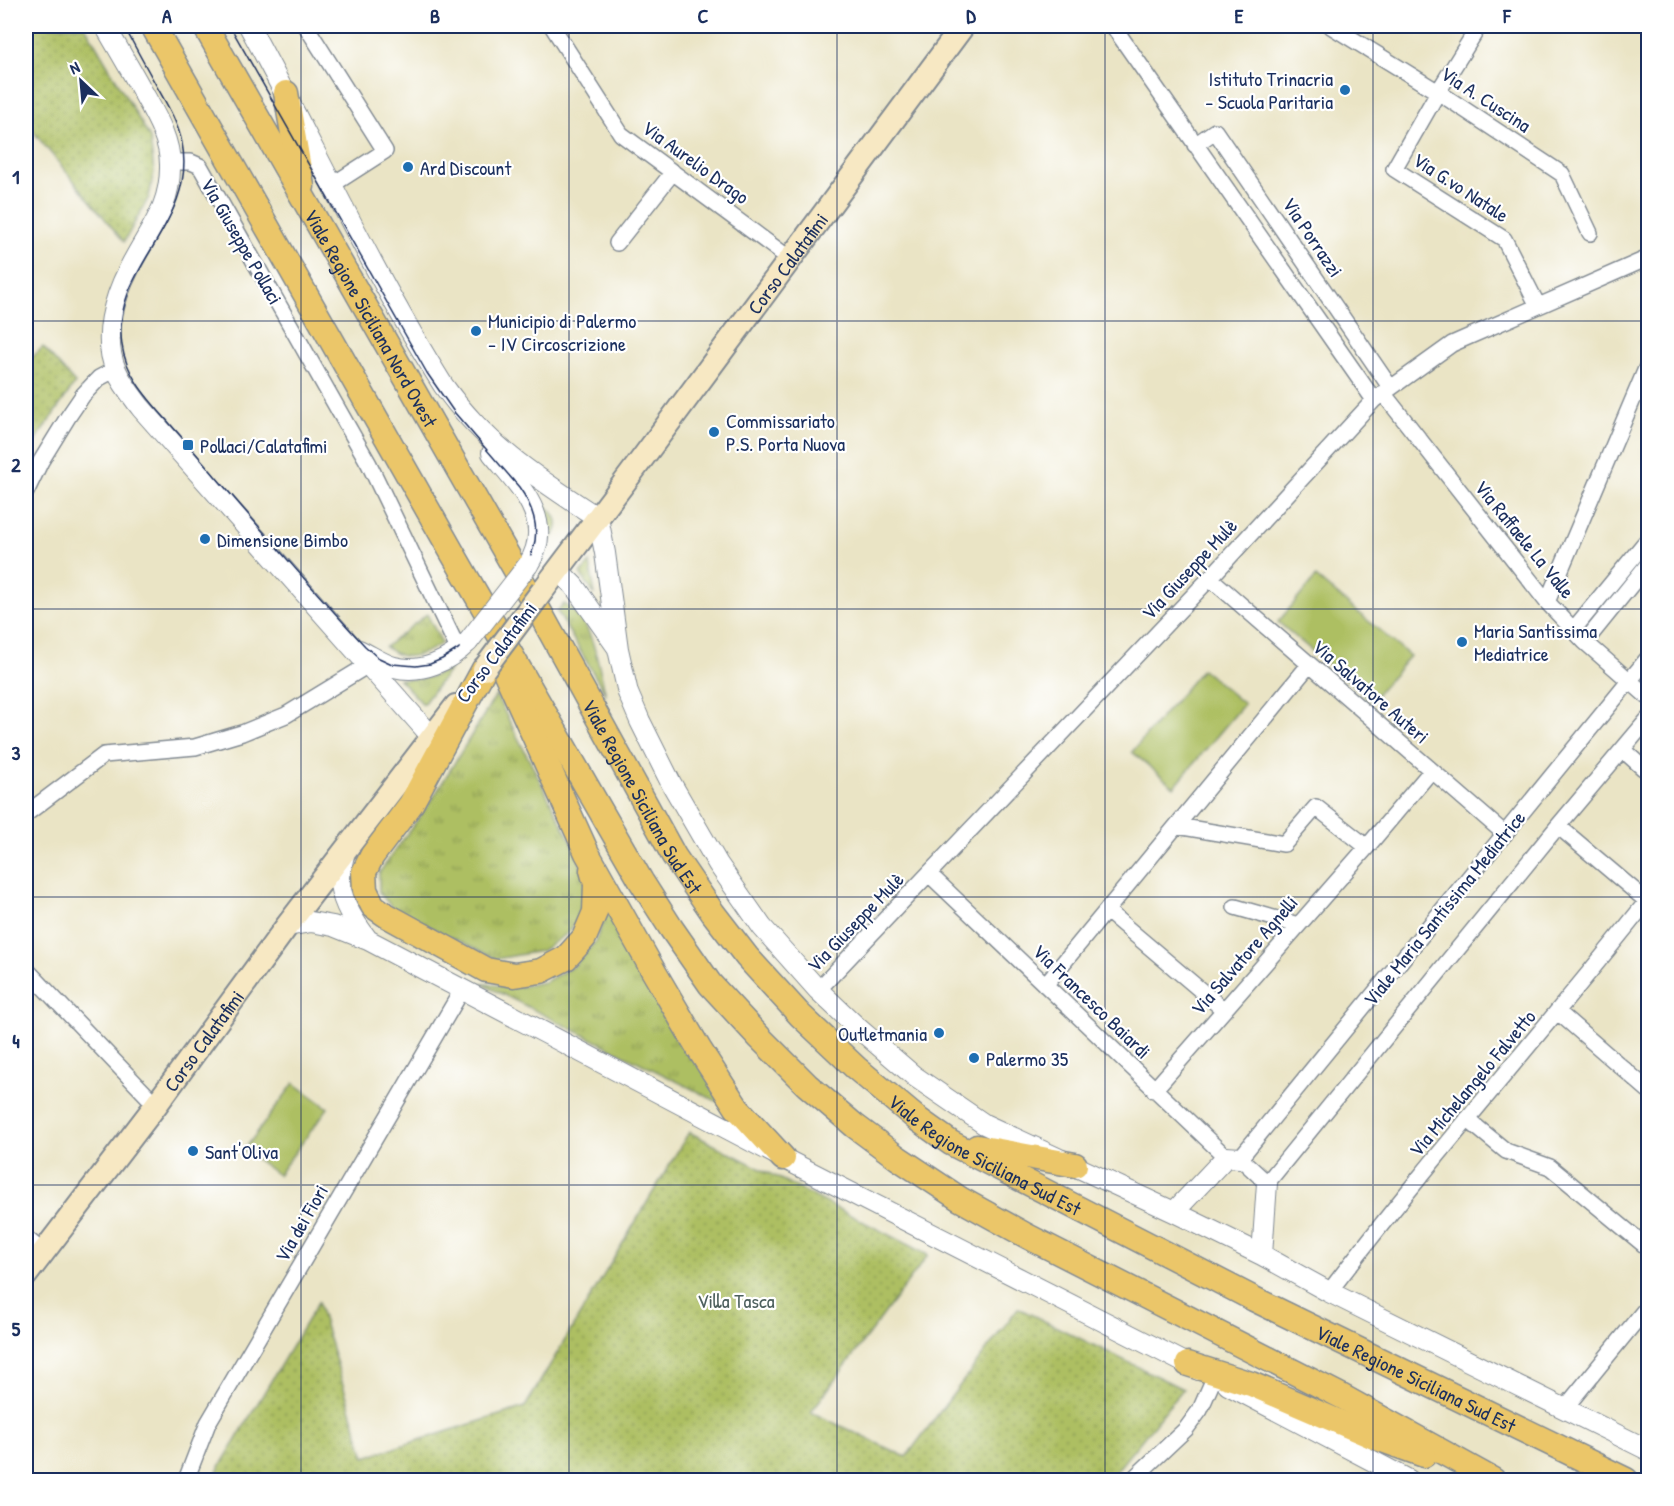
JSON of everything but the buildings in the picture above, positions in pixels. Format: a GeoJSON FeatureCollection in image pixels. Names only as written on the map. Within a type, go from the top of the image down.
{"type":"FeatureCollection","features":[{"type":"Feature","properties":{"kind":"main road"},"geometry":{"type":"LineString","coordinates":[[153,26],[641,880],[670,928],[710,984],[759,1038],[807,1085],[855,1126],[889,1152],[960,1199],[1027,1236],[1341,1396],[1490,1479]]}},
{"type":"Feature","properties":{"kind":"main road","name":"Viale Regione Siciliana Nord Ovest"},"geometry":{"type":"LineString","coordinates":[[205,26],[305,204],[540,600]]}},
{"type":"Feature","properties":{"kind":"main road","name":"Corso Calatafimi"},"geometry":{"type":"LineString","coordinates":[[26,1275],[34,1245],[156,1105],[287,926],[484,669],[540,600],[558,570],[963,26]]}},
{"type":"Feature","properties":{"kind":"main road"},"geometry":{"type":"LineString","coordinates":[[286,93],[305,204]]}},
{"type":"Feature","properties":{"kind":"main road"},"geometry":{"type":"LineString","coordinates":[[453,554],[587,853],[699,1049],[737,1107],[783,1158]]}},
{"type":"Feature","properties":{"kind":"main road","name":"Viale Regione Siciliana Sud Est"},"geometry":{"type":"LineString","coordinates":[[540,600],[674,856],[713,913],[740,948],[800,1015],[856,1068],[916,1118],[951,1143],[1254,1299],[1626,1480]]}},
{"type":"Feature","properties":{"kind":"main road"},"geometry":{"type":"LineString","coordinates":[[484,669],[411,804],[372,856],[364,872],[365,890],[373,906],[486,970],[514,975],[541,971],[566,958],[584,938],[595,912],[596,884],[587,853]]}},
{"type":"Feature","properties":{"kind":"main road"},"geometry":{"type":"LineString","coordinates":[[951,1143],[1075,1166]]}},
{"type":"Feature","properties":{"kind":"main road"},"geometry":{"type":"LineString","coordinates":[[1188,1364],[1251,1384],[1374,1437],[1490,1479]]}},
{"type":"Feature","properties":{"kind":"street"},"geometry":{"type":"LineString","coordinates":[[105,26],[164,133],[170,162]]}},
{"type":"Feature","properties":{"kind":"street","name":"Viale Regione Siciliana Nord Ovest"},"geometry":{"type":"LineString","coordinates":[[249,26],[286,93],[350,221],[432,368],[458,406],[515,462],[598,518]]}},
{"type":"Feature","properties":{"kind":"street"},"geometry":{"type":"LineString","coordinates":[[306,26],[385,151],[332,185]]}},
{"type":"Feature","properties":{"kind":"street","name":"Via Aurelio Drago"},"geometry":{"type":"LineString","coordinates":[[552,26],[621,134],[790,259]]}},
{"type":"Feature","properties":{"kind":"street"},"geometry":{"type":"LineString","coordinates":[[1113,26],[1195,145],[1382,393]]}},
{"type":"Feature","properties":{"kind":"street","name":"Via A. Cuscina"},"geometry":{"type":"LineString","coordinates":[[1331,26],[1438,92],[1562,174],[1590,233]]}},
{"type":"Feature","properties":{"kind":"street"},"geometry":{"type":"LineString","coordinates":[[1438,92],[1479,26]]}},
{"type":"Feature","properties":{"kind":"street","name":"Via G.vo Natale"},"geometry":{"type":"LineString","coordinates":[[1438,92],[1394,168],[1504,239],[1538,306]]}},
{"type":"Feature","properties":{"kind":"street","name":"Via Porrazzi"},"geometry":{"type":"LineString","coordinates":[[1195,145],[1215,131],[1382,393]]}},
{"type":"Feature","properties":{"kind":"street","name":"Via Giuseppe Pollaci"},"geometry":{"type":"LineString","coordinates":[[432,737],[141,408],[125,387],[116,369],[111,355],[112,317],[128,270],[153,230],[164,205],[170,181],[170,162],[191,162],[200,166],[369,464],[463,646]]}},
{"type":"Feature","properties":{"kind":"street"},"geometry":{"type":"LineString","coordinates":[[617,243],[673,172]]}},
{"type":"Feature","properties":{"kind":"street","name":"Via Giuseppe Mulè"},"geometry":{"type":"LineString","coordinates":[[818,990],[1210,578],[1382,393],[1452,344],[1648,258]]}},
{"type":"Feature","properties":{"kind":"street"},"geometry":{"type":"LineString","coordinates":[[1547,602],[1648,364]]}},
{"type":"Feature","properties":{"kind":"street"},"geometry":{"type":"LineString","coordinates":[[26,492],[41,461],[68,417],[99,378],[116,369]]}},
{"type":"Feature","properties":{"kind":"street","name":"Via Raffaele La Valle"},"geometry":{"type":"LineString","coordinates":[[1382,393],[1547,602],[1585,642],[1648,697]]}},
{"type":"Feature","properties":{"kind":"street"},"geometry":{"type":"LineString","coordinates":[[351,646],[392,666],[403,668],[429,666],[443,661],[463,646],[528,565],[535,551],[538,521],[525,493],[488,448],[458,406]]}},
{"type":"Feature","properties":{"kind":"street","name":"Viale Regione Siciliana Sud Est"},"geometry":{"type":"LineString","coordinates":[[598,518],[618,649],[628,693],[671,783],[718,864],[762,927],[818,990],[856,1027],[914,1076],[984,1124],[1262,1255],[1329,1292],[1648,1450]]}},
{"type":"Feature","properties":{"kind":"street"},"geometry":{"type":"LineString","coordinates":[[1573,630],[1648,539]]}},
{"type":"Feature","properties":{"kind":"street"},"geometry":{"type":"LineString","coordinates":[[1585,642],[1648,564]]}},
{"type":"Feature","properties":{"kind":"street","name":"Viale Regione Siciliana Sud Est"},"geometry":{"type":"LineString","coordinates":[[558,570],[574,586],[618,649]]}},
{"type":"Feature","properties":{"kind":"street","name":"Via Salvatore Auteri"},"geometry":{"type":"LineString","coordinates":[[1210,578],[1505,834]]}},
{"type":"Feature","properties":{"kind":"street","name":"Viale Maria Santissima Mediatrice"},"geometry":{"type":"LineString","coordinates":[[1174,1212],[1233,1158],[1505,834],[1648,658]]}},
{"type":"Feature","properties":{"kind":"street"},"geometry":{"type":"LineString","coordinates":[[26,814],[104,755],[195,747],[242,733],[286,716],[368,665]]}},
{"type":"Feature","properties":{"kind":"street"},"geometry":{"type":"LineString","coordinates":[[1046,985],[1309,665]]}},
{"type":"Feature","properties":{"kind":"street","name":"Viale Maria Santissima Mediatrice"},"geometry":{"type":"LineString","coordinates":[[1267,1183],[1648,719]]}},
{"type":"Feature","properties":{"kind":"street"},"geometry":{"type":"LineString","coordinates":[[1623,750],[1643,768]]}},
{"type":"Feature","properties":{"kind":"street","name":"Via Salvatore Agnelli"},"geometry":{"type":"LineString","coordinates":[[1154,1090],[1431,771]]}},
{"type":"Feature","properties":{"kind":"street"},"geometry":{"type":"LineString","coordinates":[[1177,825],[1284,844],[1316,807],[1367,847]]}},
{"type":"Feature","properties":{"kind":"street"},"geometry":{"type":"LineString","coordinates":[[1558,826],[1648,902]]}},
{"type":"Feature","properties":{"kind":"street"},"geometry":{"type":"LineString","coordinates":[[345,850],[340,882],[342,892],[356,924],[368,940]]}},
{"type":"Feature","properties":{"kind":"street","name":"Via Francesco Baiardi"},"geometry":{"type":"LineString","coordinates":[[929,874],[1154,1090],[1233,1158]]}},
{"type":"Feature","properties":{"kind":"street","name":"Via Michelangelo Falvetto"},"geometry":{"type":"LineString","coordinates":[[1329,1292],[1467,1119],[1648,902]]}},
{"type":"Feature","properties":{"kind":"street"},"geometry":{"type":"LineString","coordinates":[[1235,907],[1298,925]]}},
{"type":"Feature","properties":{"kind":"street"},"geometry":{"type":"LineString","coordinates":[[1107,911],[1224,1011]]}},
{"type":"Feature","properties":{"kind":"street"},"geometry":{"type":"LineString","coordinates":[[287,926],[312,922],[333,926],[368,940],[783,1158],[1188,1364],[1409,1480]]}},
{"type":"Feature","properties":{"kind":"street"},"geometry":{"type":"LineString","coordinates":[[26,969],[156,1105]]}},
{"type":"Feature","properties":{"kind":"street","name":"Via dei Fiori"},"geometry":{"type":"LineString","coordinates":[[186,1480],[208,1423],[462,990]]}},
{"type":"Feature","properties":{"kind":"street"},"geometry":{"type":"LineString","coordinates":[[1558,1012],[1648,1090]]}},
{"type":"Feature","properties":{"kind":"street"},"geometry":{"type":"LineString","coordinates":[[1467,1119],[1506,1151],[1550,1167],[1648,1248]]}},
{"type":"Feature","properties":{"kind":"street"},"geometry":{"type":"LineString","coordinates":[[1233,1158],[1267,1183],[1262,1255]]}},
{"type":"Feature","properties":{"kind":"street"},"geometry":{"type":"LineString","coordinates":[[1565,1408],[1648,1306]]}},
{"type":"Feature","properties":{"kind":"street"},"geometry":{"type":"LineString","coordinates":[[1132,1480],[1186,1429],[1200,1410],[1214,1378]]}},
{"type":"Feature","properties":{"kind":"green space"},"geometry":{"type":"Polygon","coordinates":[[[26,26],[85,26],[150,138],[154,172],[149,197],[124,242],[26,123],[26,26]]]}},
{"type":"Feature","properties":{"kind":"green space"},"geometry":{"type":"Polygon","coordinates":[[[43,347],[75,383],[26,458],[26,363],[43,347]]]}},
{"type":"Feature","properties":{"kind":"green space"},"geometry":{"type":"Polygon","coordinates":[[[535,496],[551,511],[557,522],[554,535],[542,553],[535,496]]]}},
{"type":"Feature","properties":{"kind":"green space"},"geometry":{"type":"Polygon","coordinates":[[[590,563],[595,595],[580,574],[590,563]]]}},
{"type":"Feature","properties":{"kind":"green space"},"geometry":{"type":"Polygon","coordinates":[[[1316,577],[1410,656],[1371,701],[1278,622],[1316,577]]]}},
{"type":"Feature","properties":{"kind":"green space"},"geometry":{"type":"Polygon","coordinates":[[[564,604],[582,620],[588,632],[606,695],[557,611],[564,604]]]}},
{"type":"Feature","properties":{"kind":"green space"},"geometry":{"type":"Polygon","coordinates":[[[427,614],[442,643],[416,656],[399,655],[385,647],[427,614]]]}},
{"type":"Feature","properties":{"kind":"green space"},"geometry":{"type":"Polygon","coordinates":[[[451,668],[423,704],[399,679],[426,678],[451,668]]]}},
{"type":"Feature","properties":{"kind":"green space"},"geometry":{"type":"Polygon","coordinates":[[[1202,669],[1244,704],[1174,787],[1132,752],[1202,669]]]}},
{"type":"Feature","properties":{"kind":"green space"},"geometry":{"type":"Polygon","coordinates":[[[496,695],[574,847],[588,884],[583,912],[568,933],[541,951],[496,959],[394,910],[379,892],[379,873],[433,798],[496,695]]]}},
{"type":"Feature","properties":{"kind":"green space"},"geometry":{"type":"Polygon","coordinates":[[[608,911],[726,1106],[480,983],[513,988],[545,982],[574,966],[595,942],[608,911]]]}},
{"type":"Feature","properties":{"kind":"green space"},"geometry":{"type":"Polygon","coordinates":[[[294,1083],[328,1108],[278,1175],[244,1150],[294,1083]]]}},
{"type":"Feature","properties":{"kind":"green space","name":"Villa Tasca"},"geometry":{"type":"Polygon","coordinates":[[[689,1132],[928,1255],[811,1412],[906,1457],[1018,1308],[1183,1389],[1109,1480],[212,1480],[318,1302],[365,1457],[525,1407],[689,1132]]]}},
{"type":"Feature","properties":{"kind":"tram line"},"geometry":{"type":"LineString","coordinates":[[124,26],[175,120],[182,143],[184,172],[178,198],[129,292],[122,318],[122,345],[129,368],[140,388],[155,407],[365,646],[377,657],[392,664],[416,666],[430,664],[442,659],[467,641],[526,564],[536,534],[530,505],[519,487],[454,412],[427,373],[230,26]]}},
{"type":"Feature","properties":{"kind":"place","name":"Istituto Trinacria - Scuola Paritaria"},"geometry":{"type":"Point","coordinates":[1345,90]}},
{"type":"Feature","properties":{"kind":"place","name":"Ard Discount"},"geometry":{"type":"Point","coordinates":[408,167]}},
{"type":"Feature","properties":{"kind":"place","name":"Municipio di Palermo - IV Circoscrizione"},"geometry":{"type":"Point","coordinates":[476,331]}},
{"type":"Feature","properties":{"kind":"place","name":"Commissariato P.S. Porta Nuova"},"geometry":{"type":"Point","coordinates":[714,432]}},
{"type":"Feature","properties":{"kind":"place","name":"Pollaci/Calatafimi"},"geometry":{"type":"Point","coordinates":[188,445]}},
{"type":"Feature","properties":{"kind":"place","name":"Dimensione Bimbo"},"geometry":{"type":"Point","coordinates":[205,539]}},
{"type":"Feature","properties":{"kind":"place","name":"Maria Santissima Mediatrice"},"geometry":{"type":"Point","coordinates":[1462,642]}},
{"type":"Feature","properties":{"kind":"place","name":"Outletmania"},"geometry":{"type":"Point","coordinates":[939,1033]}},
{"type":"Feature","properties":{"kind":"place","name":"Palermo 35"},"geometry":{"type":"Point","coordinates":[974,1058]}},
{"type":"Feature","properties":{"kind":"place","name":"Sant'Oliva"},"geometry":{"type":"Point","coordinates":[193,1151]}}]}
